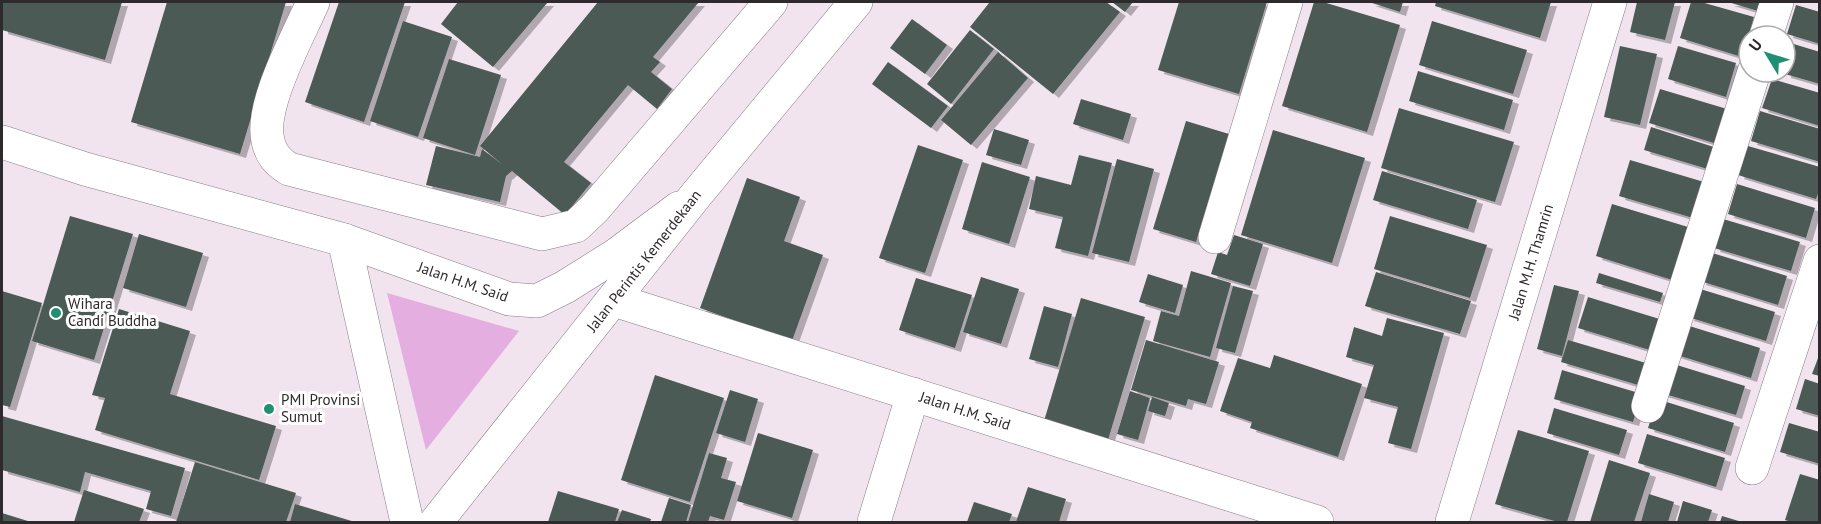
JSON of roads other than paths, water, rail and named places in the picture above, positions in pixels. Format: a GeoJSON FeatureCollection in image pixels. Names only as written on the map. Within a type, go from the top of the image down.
{"type":"FeatureCollection","features":[{"type":"Feature","properties":{"kind":"street"},"geometry":{"type":"LineString","coordinates":[[313,2],[273,95],[268,116],[267,140],[277,161],[289,170],[542,234],[576,226],[594,209],[771,2]]}},
{"type":"Feature","properties":{"kind":"street","name":"Jalan Perintis Kemerdekaan"},"geometry":{"type":"LineString","coordinates":[[436,522],[696,195],[856,2]]}},
{"type":"Feature","properties":{"kind":"street"},"geometry":{"type":"LineString","coordinates":[[1215,237],[1286,2]]}},
{"type":"Feature","properties":{"kind":"street","name":"Jalan M.H. Thamrin"},"geometry":{"type":"LineString","coordinates":[[1452,522],[1610,2]]}},
{"type":"Feature","properties":{"kind":"street"},"geometry":{"type":"LineString","coordinates":[[1770,24],[1776,2]]}},
{"type":"Feature","properties":{"kind":"street"},"geometry":{"type":"LineString","coordinates":[[1648,406],[1750,84]]}},
{"type":"Feature","properties":{"kind":"street","name":"Jalan H.M. Said"},"geometry":{"type":"LineString","coordinates":[[2,142],[85,169],[345,240],[510,299],[537,302],[616,255],[696,195]]}},
{"type":"Feature","properties":{"kind":"street"},"geometry":{"type":"LineString","coordinates":[[345,240],[407,522]]}},
{"type":"Feature","properties":{"kind":"street"},"geometry":{"type":"LineString","coordinates":[[1752,468],[1820,261]]}},
{"type":"Feature","properties":{"kind":"street","name":"Jalan H.M. Said"},"geometry":{"type":"LineString","coordinates":[[614,300],[1317,522]]}},
{"type":"Feature","properties":{"kind":"street"},"geometry":{"type":"LineString","coordinates":[[874,522],[913,394]]}},
{"type":"Feature","properties":{"kind":"place","name":"Wihara Candi Buddha"},"geometry":{"type":"Point","coordinates":[56,313]}},
{"type":"Feature","properties":{"kind":"place","name":"PMI Provinsi Sumut"},"geometry":{"type":"Point","coordinates":[269,409]}}]}
